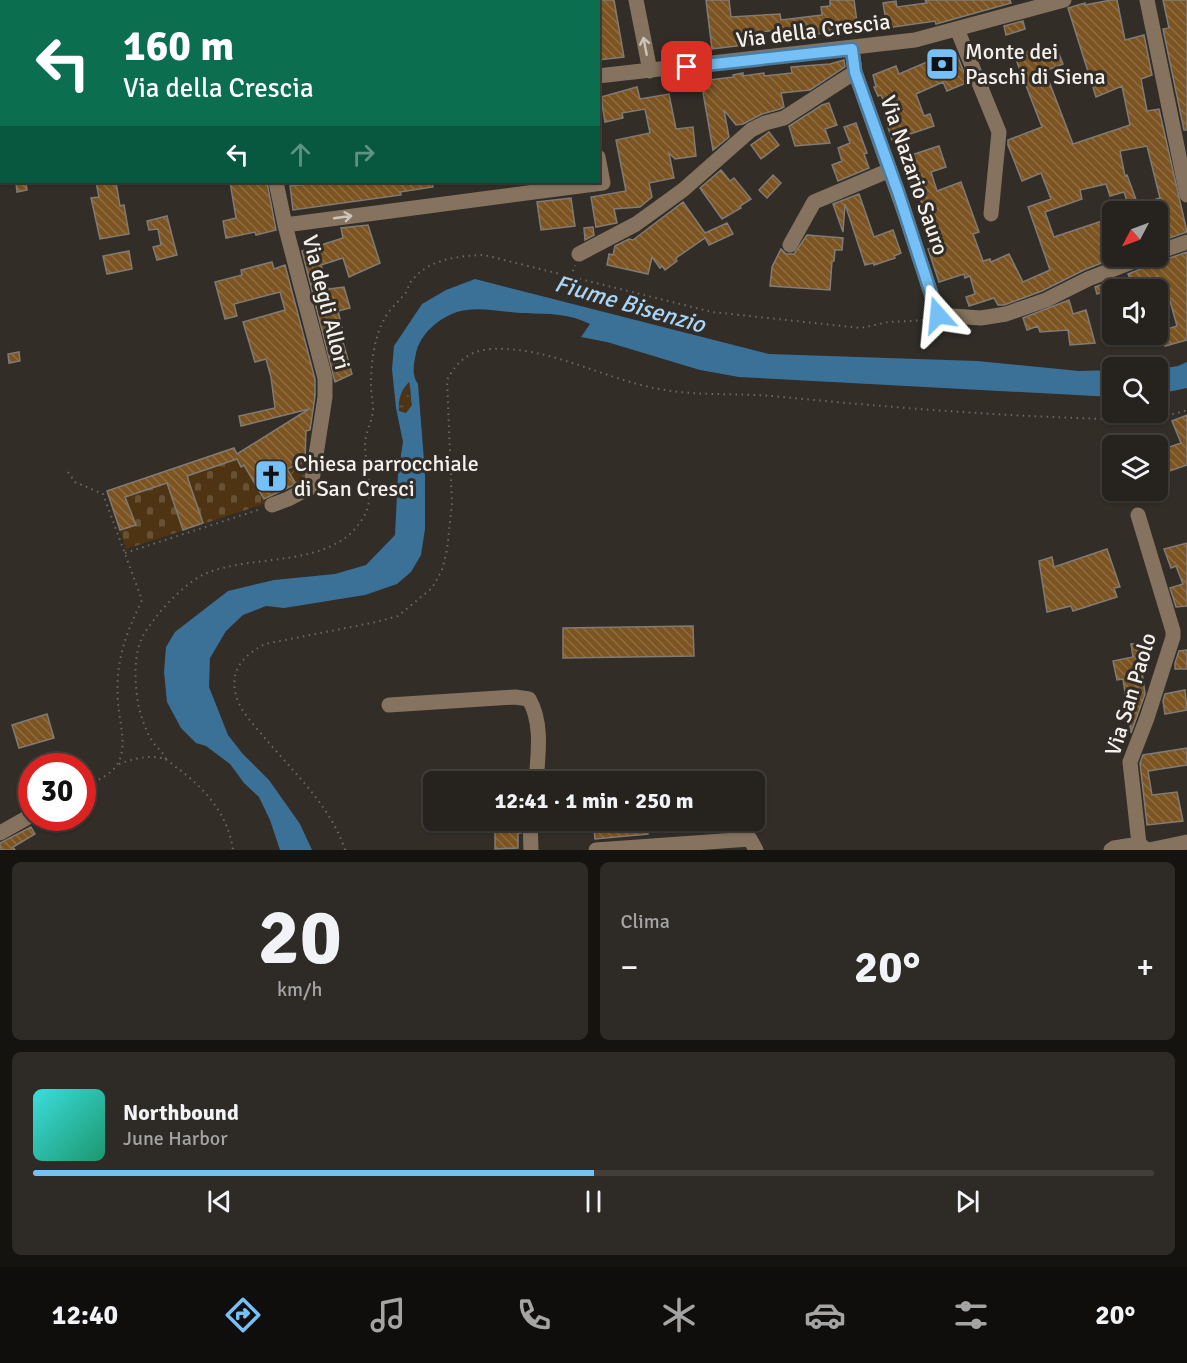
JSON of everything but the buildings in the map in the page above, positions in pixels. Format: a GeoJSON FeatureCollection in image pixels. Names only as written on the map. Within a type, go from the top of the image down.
{"type":"FeatureCollection","features":[{"type":"Feature","properties":{"kind":"street"},"geometry":{"type":"LineString","coordinates":[[636,0],[651,71]]}},
{"type":"Feature","properties":{"kind":"street","name":"Via della Crescia"},"geometry":{"type":"LineString","coordinates":[[600,76],[852,49],[915,40],[1064,0]]}},
{"type":"Feature","properties":{"kind":"street"},"geometry":{"type":"LineString","coordinates":[[1147,0],[1187,195]]}},
{"type":"Feature","properties":{"kind":"street"},"geometry":{"type":"LineString","coordinates":[[957,29],[999,132],[991,214]]}},
{"type":"Feature","properties":{"kind":"street","name":"Via Nazario Sauro"},"geometry":{"type":"LineString","coordinates":[[852,49],[855,72],[938,315]]}},
{"type":"Feature","properties":{"kind":"street"},"geometry":{"type":"LineString","coordinates":[[579,254],[646,217],[683,190],[751,130],[784,118],[855,72]]}},
{"type":"Feature","properties":{"kind":"street"},"geometry":{"type":"LineString","coordinates":[[285,225],[603,183],[600,167]]}},
{"type":"Feature","properties":{"kind":"street"},"geometry":{"type":"LineString","coordinates":[[790,245],[814,202],[890,170]]}},
{"type":"Feature","properties":{"kind":"street","name":"Via degli Allori"},"geometry":{"type":"LineString","coordinates":[[272,505],[312,487],[325,388],[325,378],[276,183]]}},
{"type":"Feature","properties":{"kind":"street"},"geometry":{"type":"LineString","coordinates":[[1168,249],[1187,242]]}},
{"type":"Feature","properties":{"kind":"street"},"geometry":{"type":"LineString","coordinates":[[938,315],[981,318],[1006,314],[1046,300],[1119,267]]}},
{"type":"Feature","properties":{"kind":"street","name":"Via San Paolo"},"geometry":{"type":"LineString","coordinates":[[1138,515],[1173,631],[1147,718],[1130,762],[1145,848]]}},
{"type":"Feature","properties":{"kind":"street"},"geometry":{"type":"LineString","coordinates":[[389,705],[515,697],[530,699],[536,711],[538,725],[536,771]]}},
{"type":"Feature","properties":{"kind":"street"},"geometry":{"type":"LineString","coordinates":[[0,833],[18,823]]}},
{"type":"Feature","properties":{"kind":"street"},"geometry":{"type":"LineString","coordinates":[[530,831],[531,850]]}},
{"type":"Feature","properties":{"kind":"street"},"geometry":{"type":"LineString","coordinates":[[596,850],[750,839],[756,850]]}},
{"type":"Feature","properties":{"kind":"street"},"geometry":{"type":"LineString","coordinates":[[1111,850],[1187,842]]}},
{"type":"Feature","properties":{"kind":"path"},"geometry":{"type":"LineString","coordinates":[[233,850],[231,833],[220,811],[204,791],[166,759],[145,727],[139,706],[136,669],[141,640],[161,611],[191,583],[205,574],[239,563],[315,553],[343,540],[358,526],[366,514],[368,501],[368,459],[365,442],[374,408],[371,387],[375,347],[387,315],[417,276],[433,264],[452,258],[484,255],[712,312],[861,328],[888,322],[925,321],[938,315]]}},
{"type":"Feature","properties":{"kind":"path"},"geometry":{"type":"LineString","coordinates":[[345,850],[331,817],[245,714],[235,692],[234,675],[250,652],[265,644],[398,616],[432,588],[442,570],[447,550],[452,503],[447,380],[454,366],[462,358],[474,352],[491,349],[526,350],[660,389],[979,414],[1094,418],[1147,417],[1187,410]]}},
{"type":"Feature","properties":{"kind":"path"},"geometry":{"type":"LineString","coordinates":[[68,472],[75,482],[103,494],[142,600],[126,633],[120,655],[118,701],[122,747],[118,765]]}},
{"type":"Feature","properties":{"kind":"path"},"geometry":{"type":"LineString","coordinates":[[125,553],[272,505]]}},
{"type":"Feature","properties":{"kind":"path"},"geometry":{"type":"LineString","coordinates":[[96,780],[110,773],[118,765],[134,759],[149,757],[166,759]]}},
{"type":"Feature","properties":{"kind":"green space"},"geometry":{"type":"Polygon","coordinates":[[[409,382],[412,405],[406,413],[399,411],[398,400],[409,382]]]}},
{"type":"Feature","properties":{"kind":"green space"},"geometry":{"type":"Polygon","coordinates":[[[234,448],[241,466],[244,465],[267,503],[126,549],[107,491],[234,448]]]}},
{"type":"Feature","properties":{"kind":"green space"},"geometry":{"type":"Polygon","coordinates":[[[290,452],[295,466],[307,460],[310,479],[296,485],[280,456],[290,452]]]}},
{"type":"Feature","properties":{"kind":"water","name":"Fiume Bisenzio"},"geometry":{"type":"Polygon","coordinates":[[[475,279],[769,354],[977,361],[1079,371],[1102,370],[1102,396],[739,377],[700,370],[607,342],[581,337],[590,324],[567,316],[474,309],[457,312],[444,318],[422,339],[414,365],[414,376],[418,384],[425,473],[425,529],[421,555],[411,572],[397,584],[365,595],[284,608],[266,606],[243,615],[226,631],[210,658],[209,687],[228,735],[269,780],[300,824],[312,850],[280,850],[259,797],[244,783],[230,764],[206,746],[196,743],[181,728],[167,702],[164,672],[166,647],[175,632],[228,591],[274,580],[335,574],[366,565],[395,535],[398,474],[403,442],[396,408],[392,369],[394,346],[422,304],[446,290],[475,279]],[[409,382],[401,395],[399,411],[406,413],[412,405],[409,382]]]}},
{"type":"Feature","properties":{"kind":"water"},"geometry":{"type":"Polygon","coordinates":[[[1187,362],[1187,388],[1168,392],[1168,368],[1187,362]]]}},
{"type":"Feature","properties":{"kind":"place","name":"Monte dei Paschi di Siena"},"geometry":{"type":"Point","coordinates":[942,64]}},
{"type":"Feature","properties":{"kind":"place","name":"Chiesa parrocchiale di San Cresci"},"geometry":{"type":"Point","coordinates":[271,476]}},
{"type":"Feature","properties":{"kind":"route"},"geometry":{"type":"LineString","coordinates":[[687,67],[852,49],[855,72],[898,192],[938,315]]}}]}
